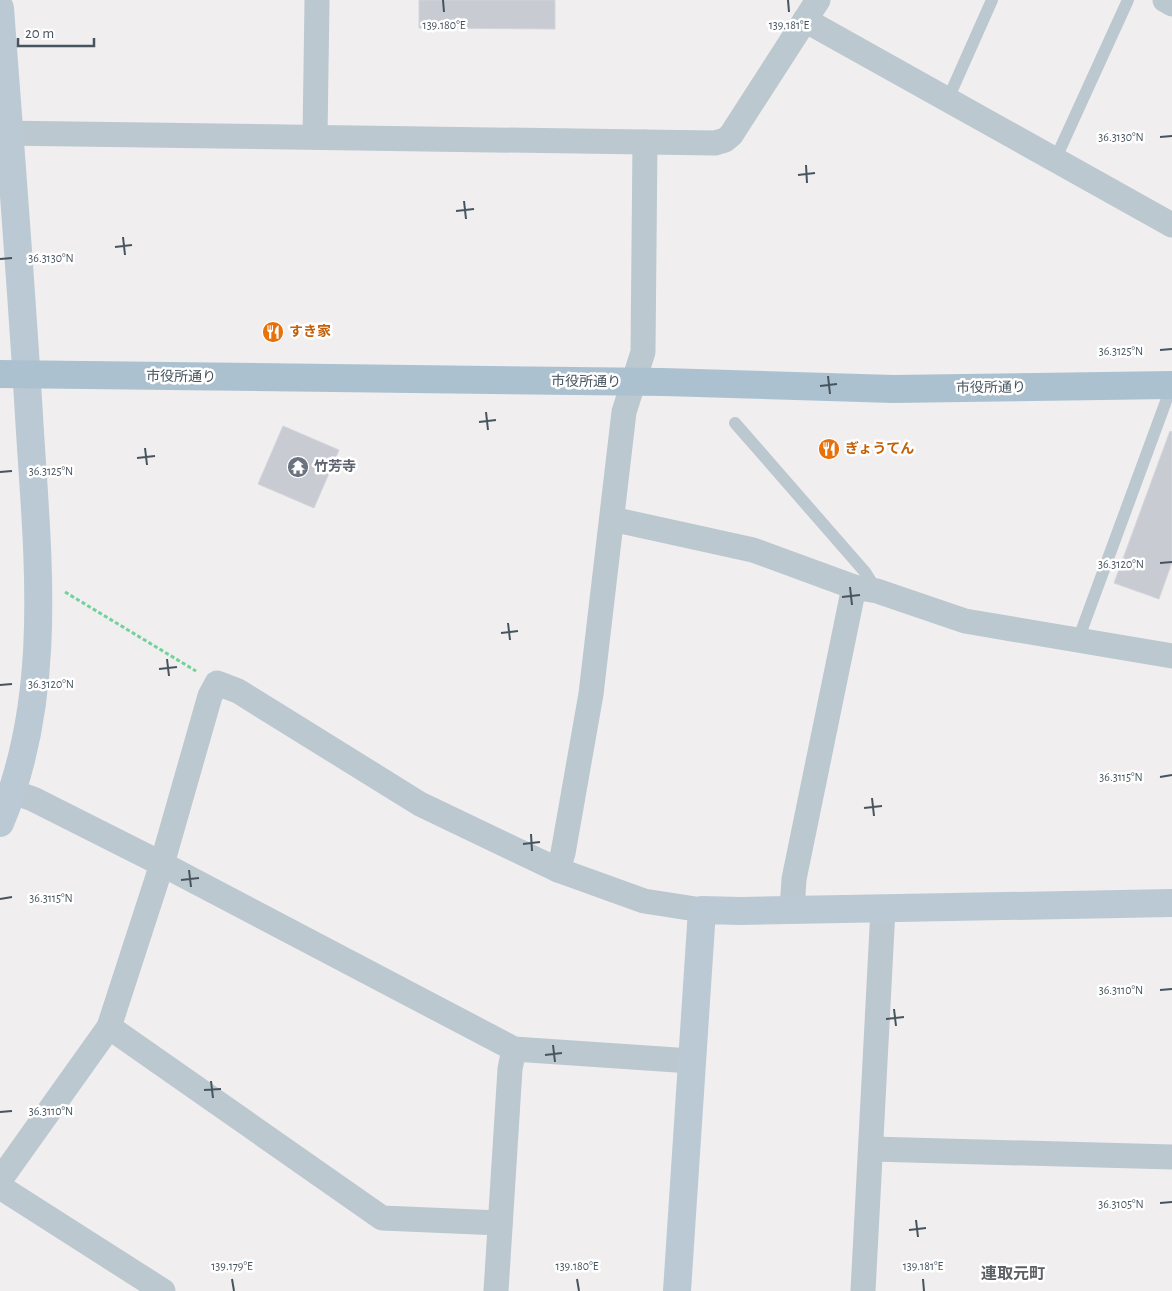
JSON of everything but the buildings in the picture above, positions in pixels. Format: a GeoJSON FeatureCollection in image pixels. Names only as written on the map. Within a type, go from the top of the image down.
{"type":"FeatureCollection","features":[{"type":"Feature","properties":{"kind":"main road","name":"市役所通り"},"geometry":{"type":"LineString","coordinates":[[13,374],[634,382],[805,385],[893,389],[1172,385]]}},
{"type":"Feature","properties":{"kind":"street"},"geometry":{"type":"LineString","coordinates":[[315,137],[317,0]]}},
{"type":"Feature","properties":{"kind":"street"},"geometry":{"type":"LineString","coordinates":[[1165,0],[1172,4]]}},
{"type":"Feature","properties":{"kind":"street"},"geometry":{"type":"LineString","coordinates":[[0,8],[13,374],[37,556],[38,631],[32,701],[13,792],[0,823]]}},
{"type":"Feature","properties":{"kind":"street"},"geometry":{"type":"LineString","coordinates":[[5,133],[715,143],[725,140],[731,135],[812,10],[948,99],[1172,225]]}},
{"type":"Feature","properties":{"kind":"street"},"geometry":{"type":"LineString","coordinates":[[558,870],[563,853],[590,694],[624,412],[642,352],[644,325],[645,142]]}},
{"type":"Feature","properties":{"kind":"street"},"geometry":{"type":"LineString","coordinates":[[612,520],[754,550],[865,589],[965,621],[1172,656]]}},
{"type":"Feature","properties":{"kind":"street"},"geometry":{"type":"LineString","coordinates":[[792,910],[794,879],[865,589]]}},
{"type":"Feature","properties":{"kind":"street"},"geometry":{"type":"LineString","coordinates":[[0,1180],[109,1027],[162,864],[210,696],[217,683],[238,690],[420,804],[558,870],[644,901],[702,910],[883,909],[1172,903]]}},
{"type":"Feature","properties":{"kind":"street"},"geometry":{"type":"LineString","coordinates":[[13,792],[33,799],[162,864],[514,1049],[691,1061]]}},
{"type":"Feature","properties":{"kind":"street"},"geometry":{"type":"LineString","coordinates":[[863,1291],[872,1150],[883,909]]}},
{"type":"Feature","properties":{"kind":"street"},"geometry":{"type":"LineString","coordinates":[[676,1291],[702,910]]}},
{"type":"Feature","properties":{"kind":"street"},"geometry":{"type":"LineString","coordinates":[[109,1027],[382,1218],[500,1223]]}},
{"type":"Feature","properties":{"kind":"street"},"geometry":{"type":"LineString","coordinates":[[496,1291],[510,1069],[514,1049]]}},
{"type":"Feature","properties":{"kind":"street"},"geometry":{"type":"LineString","coordinates":[[872,1150],[1172,1157]]}},
{"type":"Feature","properties":{"kind":"street"},"geometry":{"type":"LineString","coordinates":[[0,1187],[163,1291]]}},
{"type":"Feature","properties":{"kind":"lane"},"geometry":{"type":"LineString","coordinates":[[948,99],[992,0]]}},
{"type":"Feature","properties":{"kind":"lane"},"geometry":{"type":"LineString","coordinates":[[1055,160],[1128,0]]}},
{"type":"Feature","properties":{"kind":"lane"},"geometry":{"type":"LineString","coordinates":[[1078,640],[1172,385]]}},
{"type":"Feature","properties":{"kind":"lane"},"geometry":{"type":"LineString","coordinates":[[735,423],[865,572],[865,589]]}},
{"type":"Feature","properties":{"kind":"path"},"geometry":{"type":"LineString","coordinates":[[64,592],[203,675]]}},
{"type":"Feature","properties":{"kind":"place","name":"すき家"},"geometry":{"type":"Point","coordinates":[273,332]}},
{"type":"Feature","properties":{"kind":"place","name":"ぎょうてん"},"geometry":{"type":"Point","coordinates":[829,449]}},
{"type":"Feature","properties":{"kind":"place","name":"竹芳寺"},"geometry":{"type":"Point","coordinates":[298,467]}},
{"type":"Feature","properties":{"kind":"district","name":"連取元町"},"geometry":{"type":"Point","coordinates":[1013,1274]}}]}
